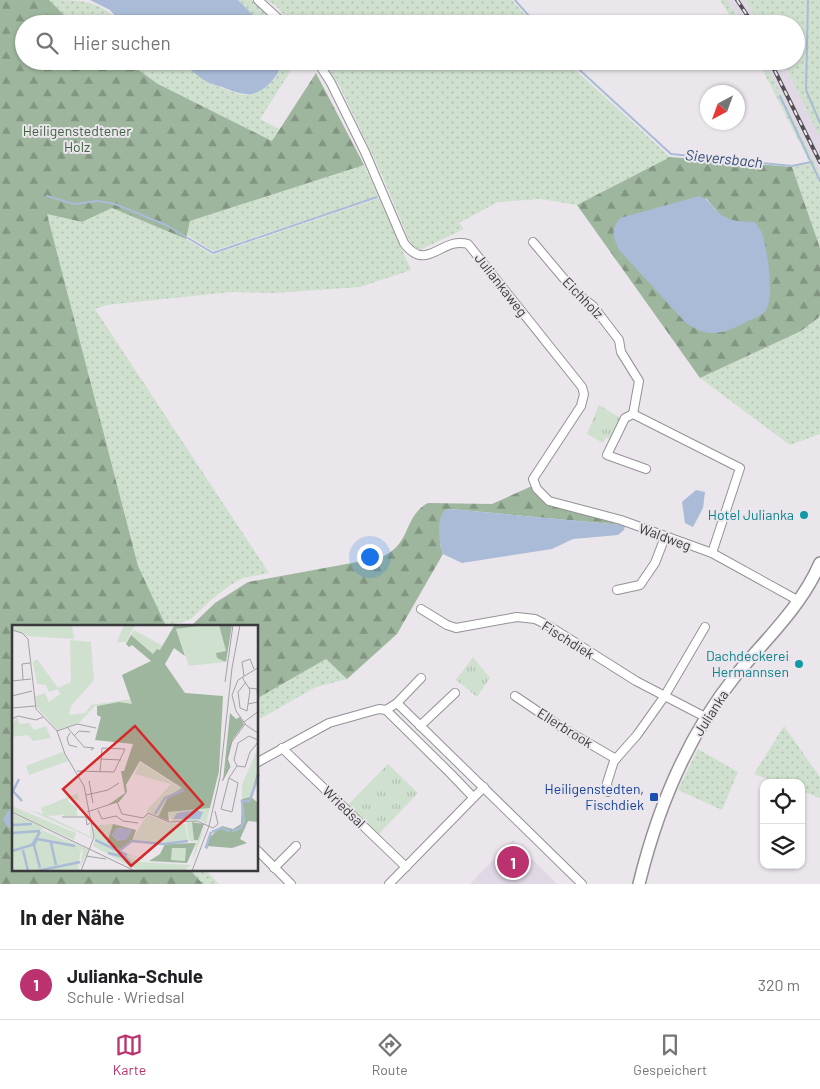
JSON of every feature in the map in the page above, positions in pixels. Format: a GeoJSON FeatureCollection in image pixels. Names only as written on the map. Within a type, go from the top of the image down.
{"type":"FeatureCollection","features":[{"type":"Feature","properties":{"kind":"street"},"geometry":{"type":"LineString","coordinates":[[258,0],[274,15]]}},
{"type":"Feature","properties":{"kind":"street","name":"Juliankaweg"},"geometry":{"type":"LineString","coordinates":[[323,70],[332,83],[365,152],[404,243],[410,251],[418,256],[424,256],[454,243],[468,244],[582,387],[584,394],[581,406],[533,479]]}},
{"type":"Feature","properties":{"kind":"street","name":"Eichholz"},"geometry":{"type":"LineString","coordinates":[[533,242],[576,293],[593,306],[619,340],[621,352],[639,381],[634,414]]}},
{"type":"Feature","properties":{"kind":"street"},"geometry":{"type":"LineString","coordinates":[[646,469],[606,455],[625,418],[634,414],[740,468],[712,554]]}},
{"type":"Feature","properties":{"kind":"street","name":"Waldweg"},"geometry":{"type":"LineString","coordinates":[[533,479],[538,489],[549,500],[621,520],[712,554],[799,601]]}},
{"type":"Feature","properties":{"kind":"street"},"geometry":{"type":"LineString","coordinates":[[617,590],[640,584],[647,577],[665,538]]}},
{"type":"Feature","properties":{"kind":"street","name":"Julianka"},"geometry":{"type":"LineString","coordinates":[[639,884],[664,800],[687,752],[735,677],[799,601],[820,563]]}},
{"type":"Feature","properties":{"kind":"street","name":"Fischdiek"},"geometry":{"type":"LineString","coordinates":[[421,609],[447,626],[456,628],[517,617],[535,619],[664,697],[707,718]]}},
{"type":"Feature","properties":{"kind":"street"},"geometry":{"type":"LineString","coordinates":[[608,792],[610,768],[637,735],[664,697],[705,626]]}},
{"type":"Feature","properties":{"kind":"street"},"geometry":{"type":"LineString","coordinates":[[386,710],[397,703],[422,678]]}},
{"type":"Feature","properties":{"kind":"street"},"geometry":{"type":"LineString","coordinates":[[420,726],[455,692]]}},
{"type":"Feature","properties":{"kind":"street","name":"Ellerbrook"},"geometry":{"type":"LineString","coordinates":[[515,696],[560,727],[616,759]]}},
{"type":"Feature","properties":{"kind":"street"},"geometry":{"type":"LineString","coordinates":[[397,703],[582,884]]}},
{"type":"Feature","properties":{"kind":"street"},"geometry":{"type":"LineString","coordinates":[[259,761],[333,721],[379,709],[386,710],[473,797]]}},
{"type":"Feature","properties":{"kind":"street","name":"Wriedsal"},"geometry":{"type":"LineString","coordinates":[[282,748],[406,867]]}},
{"type":"Feature","properties":{"kind":"street"},"geometry":{"type":"LineString","coordinates":[[389,884],[484,787]]}},
{"type":"Feature","properties":{"kind":"street"},"geometry":{"type":"LineString","coordinates":[[274,868],[296,846]]}},
{"type":"Feature","properties":{"kind":"street"},"geometry":{"type":"LineString","coordinates":[[259,852],[291,884]]}},
{"type":"Feature","properties":{"kind":"shaded area"},"geometry":{"type":"Polygon","coordinates":[[[727,0],[745,0],[754,15],[736,15],[727,0]]]}},
{"type":"Feature","properties":{"kind":"shaded area"},"geometry":{"type":"Polygon","coordinates":[[[768,70],[788,70],[801,97],[820,138],[820,174],[768,70]]]}},
{"type":"Feature","properties":{"kind":"shaded area"},"geometry":{"type":"Polygon","coordinates":[[[513,840],[557,884],[470,884],[513,840]]]}},
{"type":"Feature","properties":{"kind":"green space","name":"Heiligenstedtener Holz"},"geometry":{"type":"Polygon","coordinates":[[[0,0],[49,0],[64,15],[15,15],[15,70],[139,70],[158,84],[272,141],[316,73],[364,165],[190,221],[186,239],[112,208],[82,222],[47,214],[138,566],[166,625],[12,625],[12,809],[7,813],[7,826],[12,828],[12,872],[192,872],[203,884],[0,884],[0,0]]]}},
{"type":"Feature","properties":{"kind":"green space"},"geometry":{"type":"Polygon","coordinates":[[[49,0],[81,1],[97,6],[113,15],[64,15],[49,0]]]}},
{"type":"Feature","properties":{"kind":"green space"},"geometry":{"type":"Polygon","coordinates":[[[238,0],[252,0],[269,15],[253,15],[238,0]]]}},
{"type":"Feature","properties":{"kind":"green space"},"geometry":{"type":"Polygon","coordinates":[[[267,0],[512,0],[525,15],[284,15],[267,0]]]}},
{"type":"Feature","properties":{"kind":"green space"},"geometry":{"type":"Polygon","coordinates":[[[720,0],[727,0],[736,15],[729,15],[720,0]]]}},
{"type":"Feature","properties":{"kind":"green space"},"geometry":{"type":"Polygon","coordinates":[[[745,0],[820,0],[820,138],[787,70],[805,70],[805,15],[754,15],[745,0]]]}},
{"type":"Feature","properties":{"kind":"green space"},"geometry":{"type":"Polygon","coordinates":[[[139,70],[190,70],[214,85],[247,95],[265,87],[275,78],[280,70],[291,70],[260,119],[279,129],[272,141],[158,84],[139,70]]]}},
{"type":"Feature","properties":{"kind":"green space"},"geometry":{"type":"Polygon","coordinates":[[[328,70],[576,70],[670,157],[577,205],[541,199],[498,202],[459,223],[464,229],[420,250],[414,247],[409,240],[382,175],[339,85],[328,70]]]}},
{"type":"Feature","properties":{"kind":"green space"},"geometry":{"type":"Polygon","coordinates":[[[763,70],[769,70],[820,174],[820,248],[792,167],[810,163],[763,70]]]}},
{"type":"Feature","properties":{"kind":"green space"},"geometry":{"type":"Polygon","coordinates":[[[670,157],[792,167],[820,248],[820,315],[801,331],[700,378],[577,205],[670,157]],[[706,198],[697,330],[733,221],[720,215],[706,198]]]}},
{"type":"Feature","properties":{"kind":"green space"},"geometry":{"type":"Polygon","coordinates":[[[364,165],[378,196],[213,251],[187,235],[190,221],[364,165]]]}},
{"type":"Feature","properties":{"kind":"green space"},"geometry":{"type":"Polygon","coordinates":[[[379,198],[411,270],[360,287],[274,293],[231,292],[107,305],[95,309],[269,573],[243,578],[211,600],[190,620],[166,625],[138,567],[47,214],[82,222],[112,208],[186,239],[212,255],[379,198]]]}},
{"type":"Feature","properties":{"kind":"green space"},"geometry":{"type":"Polygon","coordinates":[[[820,315],[820,434],[790,445],[700,378],[801,331],[820,315]]]}},
{"type":"Feature","properties":{"kind":"green space"},"geometry":{"type":"Polygon","coordinates":[[[599,405],[622,419],[611,440],[606,437],[603,443],[587,434],[599,405]]]}},
{"type":"Feature","properties":{"kind":"green space"},"geometry":{"type":"Polygon","coordinates":[[[532,486],[539,498],[549,504],[622,525],[450,509],[444,511],[440,544],[443,554],[397,634],[347,679],[326,659],[259,697],[259,625],[192,625],[215,603],[248,582],[379,558],[397,546],[403,539],[414,516],[428,503],[492,504],[532,486]]]}},
{"type":"Feature","properties":{"kind":"green space"},"geometry":{"type":"Polygon","coordinates":[[[473,657],[490,678],[477,697],[456,680],[473,657]]]}},
{"type":"Feature","properties":{"kind":"green space"},"geometry":{"type":"Polygon","coordinates":[[[326,659],[347,679],[316,687],[259,719],[259,697],[326,659]]]}},
{"type":"Feature","properties":{"kind":"green space"},"geometry":{"type":"Polygon","coordinates":[[[784,726],[820,777],[820,798],[805,792],[805,779],[767,779],[754,774],[784,726]]]}},
{"type":"Feature","properties":{"kind":"green space"},"geometry":{"type":"Polygon","coordinates":[[[698,749],[738,772],[722,810],[678,790],[698,749]]]}},
{"type":"Feature","properties":{"kind":"green space"},"geometry":{"type":"Polygon","coordinates":[[[388,764],[418,793],[377,836],[347,806],[388,764]]]}},
{"type":"Feature","properties":{"kind":"green space"},"geometry":{"type":"Polygon","coordinates":[[[192,872],[208,872],[219,884],[203,884],[192,872]]]}},
{"type":"Feature","properties":{"kind":"water"},"geometry":{"type":"Polygon","coordinates":[[[90,0],[238,0],[253,15],[114,15],[110,10],[90,0]]]}},
{"type":"Feature","properties":{"kind":"water"},"geometry":{"type":"Polygon","coordinates":[[[191,70],[279,70],[269,84],[252,94],[235,92],[204,80],[191,70]]]}},
{"type":"Feature","properties":{"kind":"water"},"geometry":{"type":"Polygon","coordinates":[[[699,196],[709,202],[724,217],[736,221],[755,222],[763,235],[768,262],[770,294],[766,310],[756,317],[718,333],[703,332],[686,323],[619,250],[614,234],[615,227],[620,218],[699,196]]]}},
{"type":"Feature","properties":{"kind":"water"},"geometry":{"type":"Polygon","coordinates":[[[696,490],[705,492],[703,508],[693,527],[685,523],[682,502],[696,490]]]}},
{"type":"Feature","properties":{"kind":"water"},"geometry":{"type":"Polygon","coordinates":[[[450,509],[625,526],[624,530],[618,535],[573,539],[552,549],[462,563],[443,554],[440,544],[441,516],[444,511],[450,509]]]}},
{"type":"Feature","properties":{"kind":"water"},"geometry":{"type":"Polygon","coordinates":[[[12,809],[12,828],[7,826],[3,819],[12,809]]]}},
{"type":"Feature","properties":{"kind":"waterway","name":"Sieversbach"},"geometry":{"type":"LineString","coordinates":[[515,0],[528,15]]}},
{"type":"Feature","properties":{"kind":"waterway","name":"Sieversbach"},"geometry":{"type":"LineString","coordinates":[[808,0],[806,90],[820,123]]}},
{"type":"Feature","properties":{"kind":"waterway","name":"Sieversbach"},"geometry":{"type":"LineString","coordinates":[[580,70],[671,154],[792,166],[811,162]]}},
{"type":"Feature","properties":{"kind":"waterway","name":"Sieversbach"},"geometry":{"type":"LineString","coordinates":[[780,96],[820,181]]}},
{"type":"Feature","properties":{"kind":"waterway"},"geometry":{"type":"LineString","coordinates":[[47,196],[74,204],[98,201],[115,204],[166,225],[213,253],[377,197]]}},
{"type":"Feature","properties":{"kind":"railway"},"geometry":{"type":"LineString","coordinates":[[737,0],[747,15]]}},
{"type":"Feature","properties":{"kind":"railway"},"geometry":{"type":"LineString","coordinates":[[774,70],[820,162]]}},
{"type":"Feature","properties":{"kind":"place","name":"Hotel Julianka"},"geometry":{"type":"Point","coordinates":[804,515]}},
{"type":"Feature","properties":{"kind":"place","name":"Dachdeckerei Hermannsen"},"geometry":{"type":"Point","coordinates":[799,664]}},
{"type":"Feature","properties":{"kind":"place","name":"Heiligenstedten, Fischdiek"},"geometry":{"type":"Point","coordinates":[654,797]}},
{"type":"Feature","properties":{"kind":"place","name":"Julianka-Schule"},"geometry":{"type":"Point","coordinates":[513,862]}}]}
